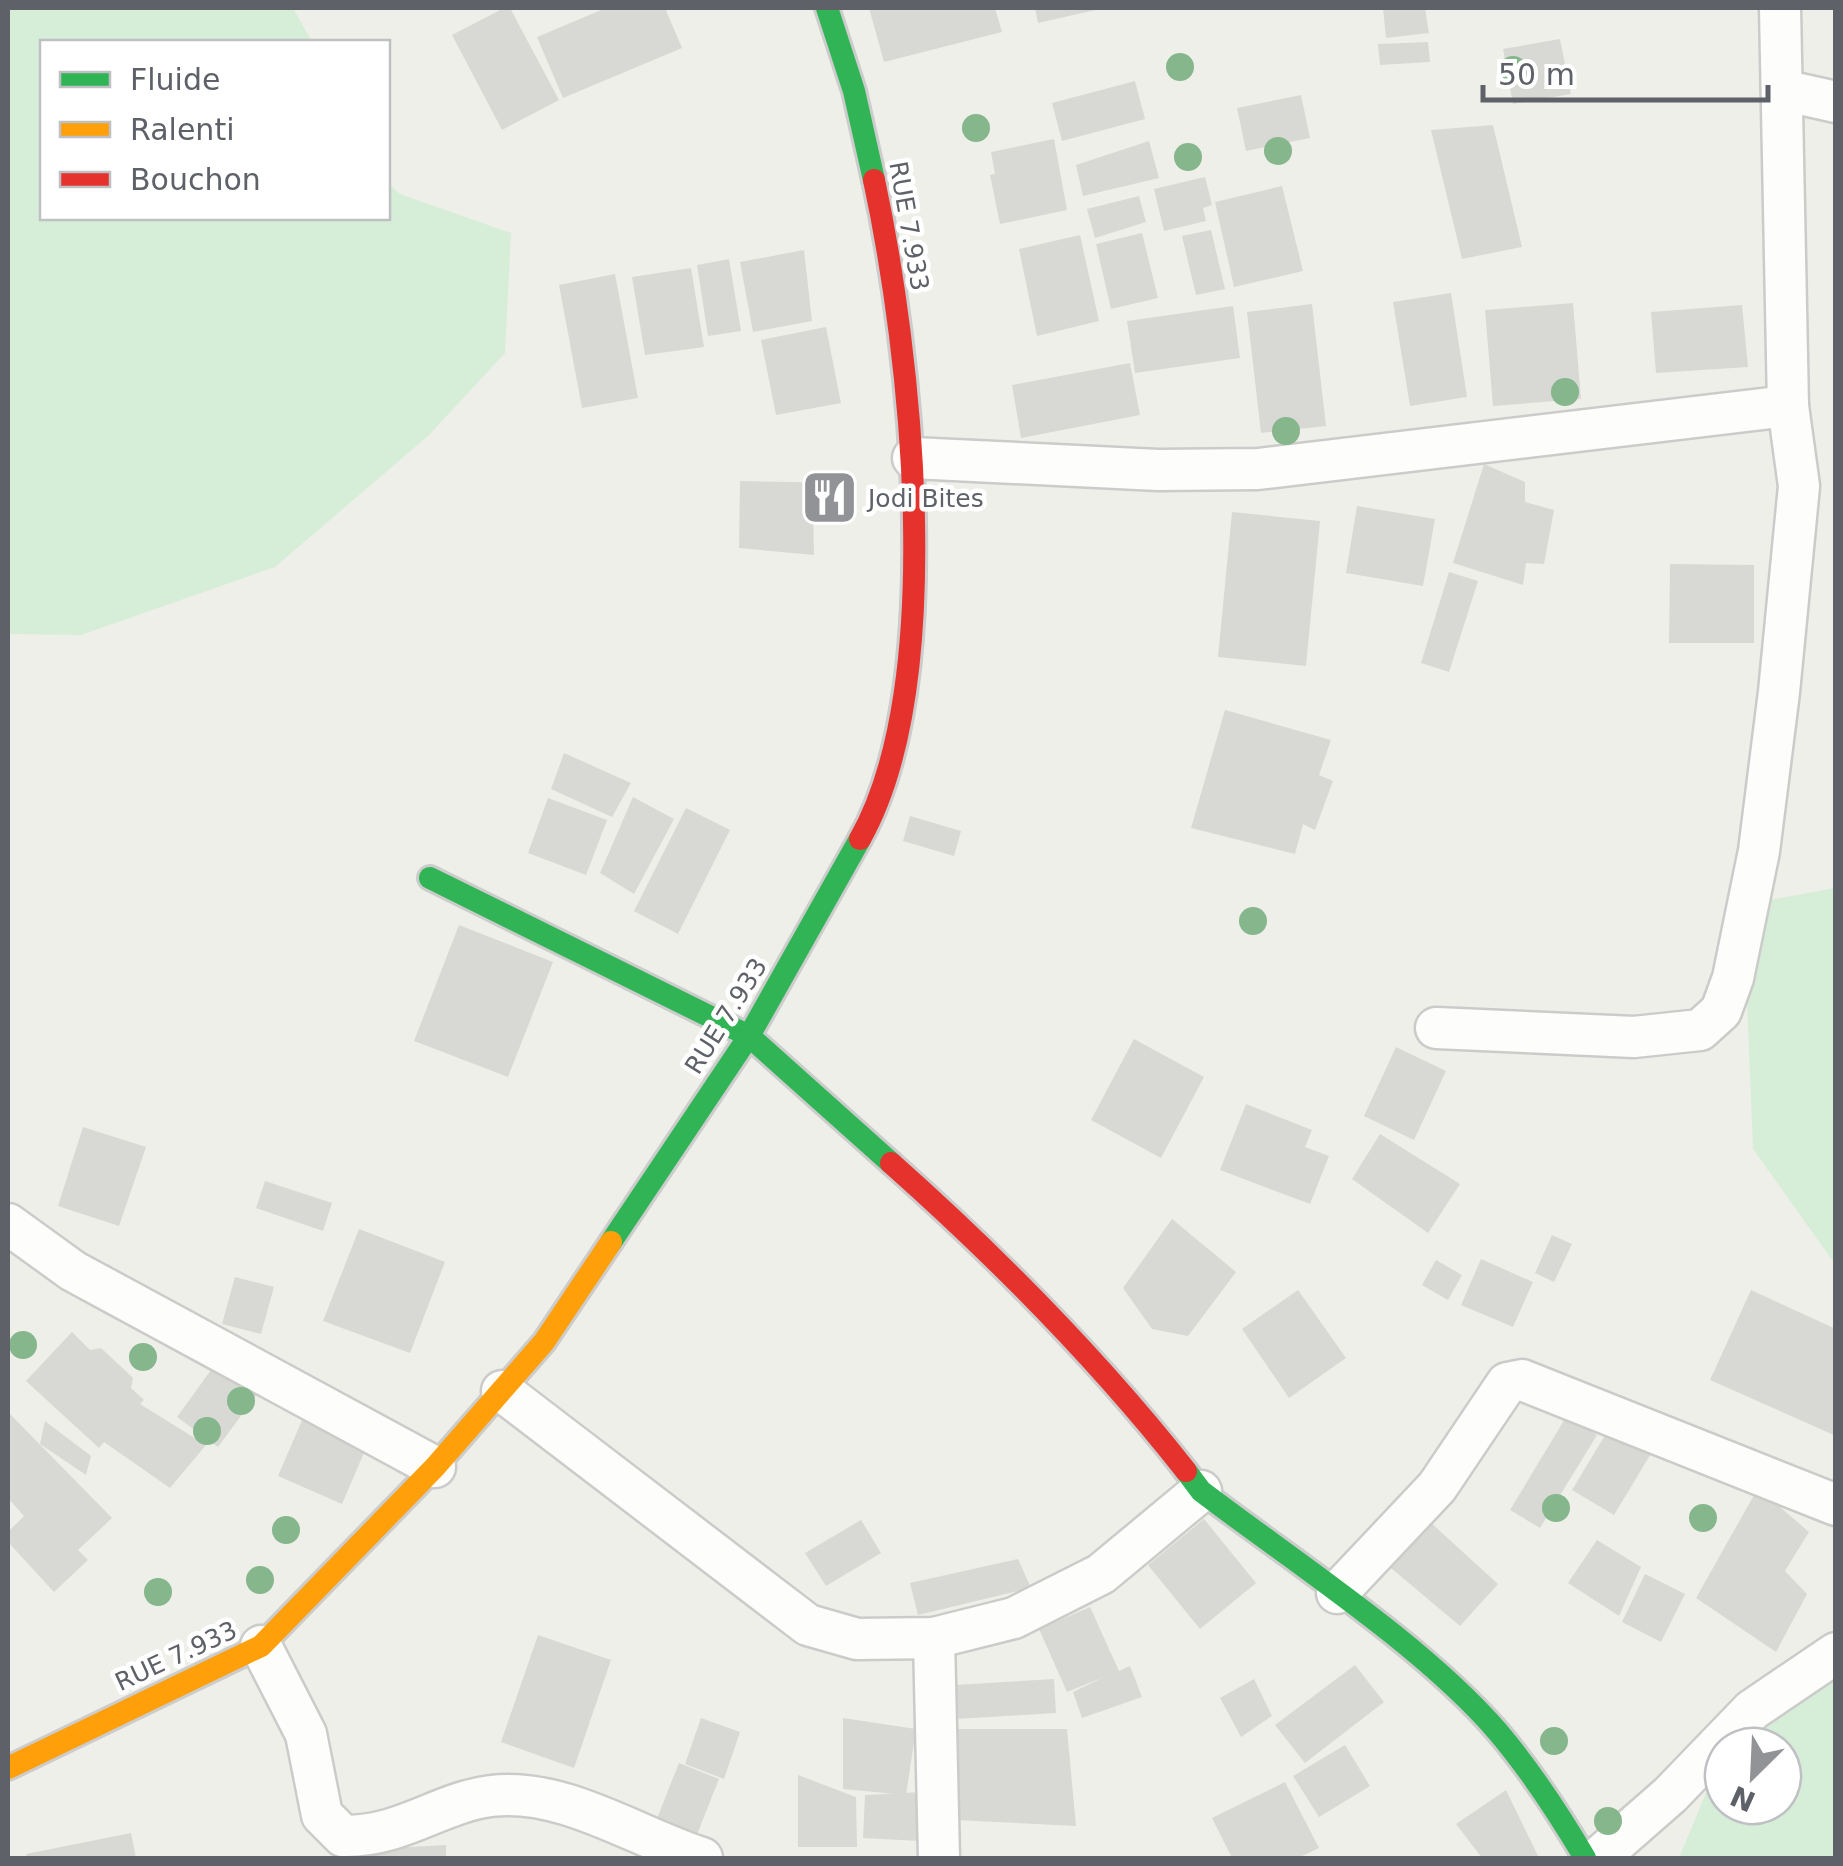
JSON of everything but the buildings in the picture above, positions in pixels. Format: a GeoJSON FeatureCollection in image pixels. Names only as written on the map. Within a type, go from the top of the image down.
{"type":"FeatureCollection","features":[{"type":"Feature","properties":{"kind":"street","name":"RUE 7.933"},"geometry":{"type":"LineString","coordinates":[[8,1768],[261,1646],[435,1467],[544,1342],[749,1036],[878,807],[897,738],[910,630],[913,458],[889,250],[854,91],[827,8]]}},
{"type":"Feature","properties":{"kind":"street"},"geometry":{"type":"LineString","coordinates":[[1436,1028],[1634,1037],[1700,1030],[1722,1010],[1733,978],[1759,851],[1780,692],[1799,486],[1788,406],[1780,8]]}},
{"type":"Feature","properties":{"kind":"street"},"geometry":{"type":"LineString","coordinates":[[1782,90],[1836,102]]}},
{"type":"Feature","properties":{"kind":"street"},"geometry":{"type":"LineString","coordinates":[[913,458],[1158,470],[1258,469],[1788,406]]}},
{"type":"Feature","properties":{"kind":"street"},"geometry":{"type":"LineString","coordinates":[[430,878],[749,1036],[1000,1260],[1122,1390],[1201,1491],[1406,1646],[1496,1730],[1554,1805],[1585,1858]]}},
{"type":"Feature","properties":{"kind":"street"},"geometry":{"type":"LineString","coordinates":[[8,1224],[72,1271],[435,1467]]}},
{"type":"Feature","properties":{"kind":"street"},"geometry":{"type":"LineString","coordinates":[[1337,1593],[1438,1487],[1507,1383],[1522,1380],[1836,1504]]}},
{"type":"Feature","properties":{"kind":"street"},"geometry":{"type":"LineString","coordinates":[[502,1391],[808,1625],[857,1640],[934,1638],[1014,1618],[1101,1574],[1201,1491]]}},
{"type":"Feature","properties":{"kind":"street"},"geometry":{"type":"LineString","coordinates":[[934,1638],[939,1858]]}},
{"type":"Feature","properties":{"kind":"street"},"geometry":{"type":"LineString","coordinates":[[261,1646],[306,1734],[322,1815],[344,1836],[376,1836],[490,1796],[559,1801],[702,1858]]}},
{"type":"Feature","properties":{"kind":"street"},"geometry":{"type":"LineString","coordinates":[[1598,1858],[1670,1795],[1752,1710],[1836,1653]]}},
{"type":"Feature","properties":{"kind":"green space"},"geometry":{"type":"Polygon","coordinates":[[[8,8],[293,8],[311,40],[40,40],[40,220],[390,220],[390,185],[400,194],[511,233],[505,353],[428,436],[275,567],[81,635],[8,634],[8,8]]]}},
{"type":"Feature","properties":{"kind":"green space"},"geometry":{"type":"Polygon","coordinates":[[[1835,888],[1835,1264],[1753,1149],[1746,974],[1759,902],[1835,888]]]}},
{"type":"Feature","properties":{"kind":"green space"},"geometry":{"type":"Polygon","coordinates":[[[1786,1680],[1835,1682],[1835,1858],[1679,1858],[1703,1800],[1703,1826],[1803,1826],[1803,1726],[1744,1726],[1786,1680]]]}},
{"type":"Feature","properties":{"kind":"traffic: fast"},"geometry":{"type":"LineString","coordinates":[[827,8],[854,91],[874,180]]}},
{"type":"Feature","properties":{"kind":"traffic: fast"},"geometry":{"type":"LineString","coordinates":[[611,1242],[749,1036],[860,839]]}},
{"type":"Feature","properties":{"kind":"traffic: fast"},"geometry":{"type":"LineString","coordinates":[[430,878],[749,1036],[891,1163]]}},
{"type":"Feature","properties":{"kind":"traffic: fast"},"geometry":{"type":"LineString","coordinates":[[1186,1471],[1201,1491],[1396,1636],[1468,1700],[1522,1762],[1585,1858]]}},
{"type":"Feature","properties":{"kind":"traffic: slow"},"geometry":{"type":"LineString","coordinates":[[8,1768],[261,1646],[435,1467],[544,1342],[611,1242]]}},
{"type":"Feature","properties":{"kind":"traffic: jam"},"geometry":{"type":"LineString","coordinates":[[860,839],[887,773],[905,694],[913,607],[909,423],[900,334],[874,180]]}},
{"type":"Feature","properties":{"kind":"traffic: jam"},"geometry":{"type":"LineString","coordinates":[[891,1163],[1046,1311],[1186,1471]]}},
{"type":"Feature","properties":{"kind":"place","name":"Jodi Bites"},"geometry":{"type":"Point","coordinates":[829,498]}}]}
